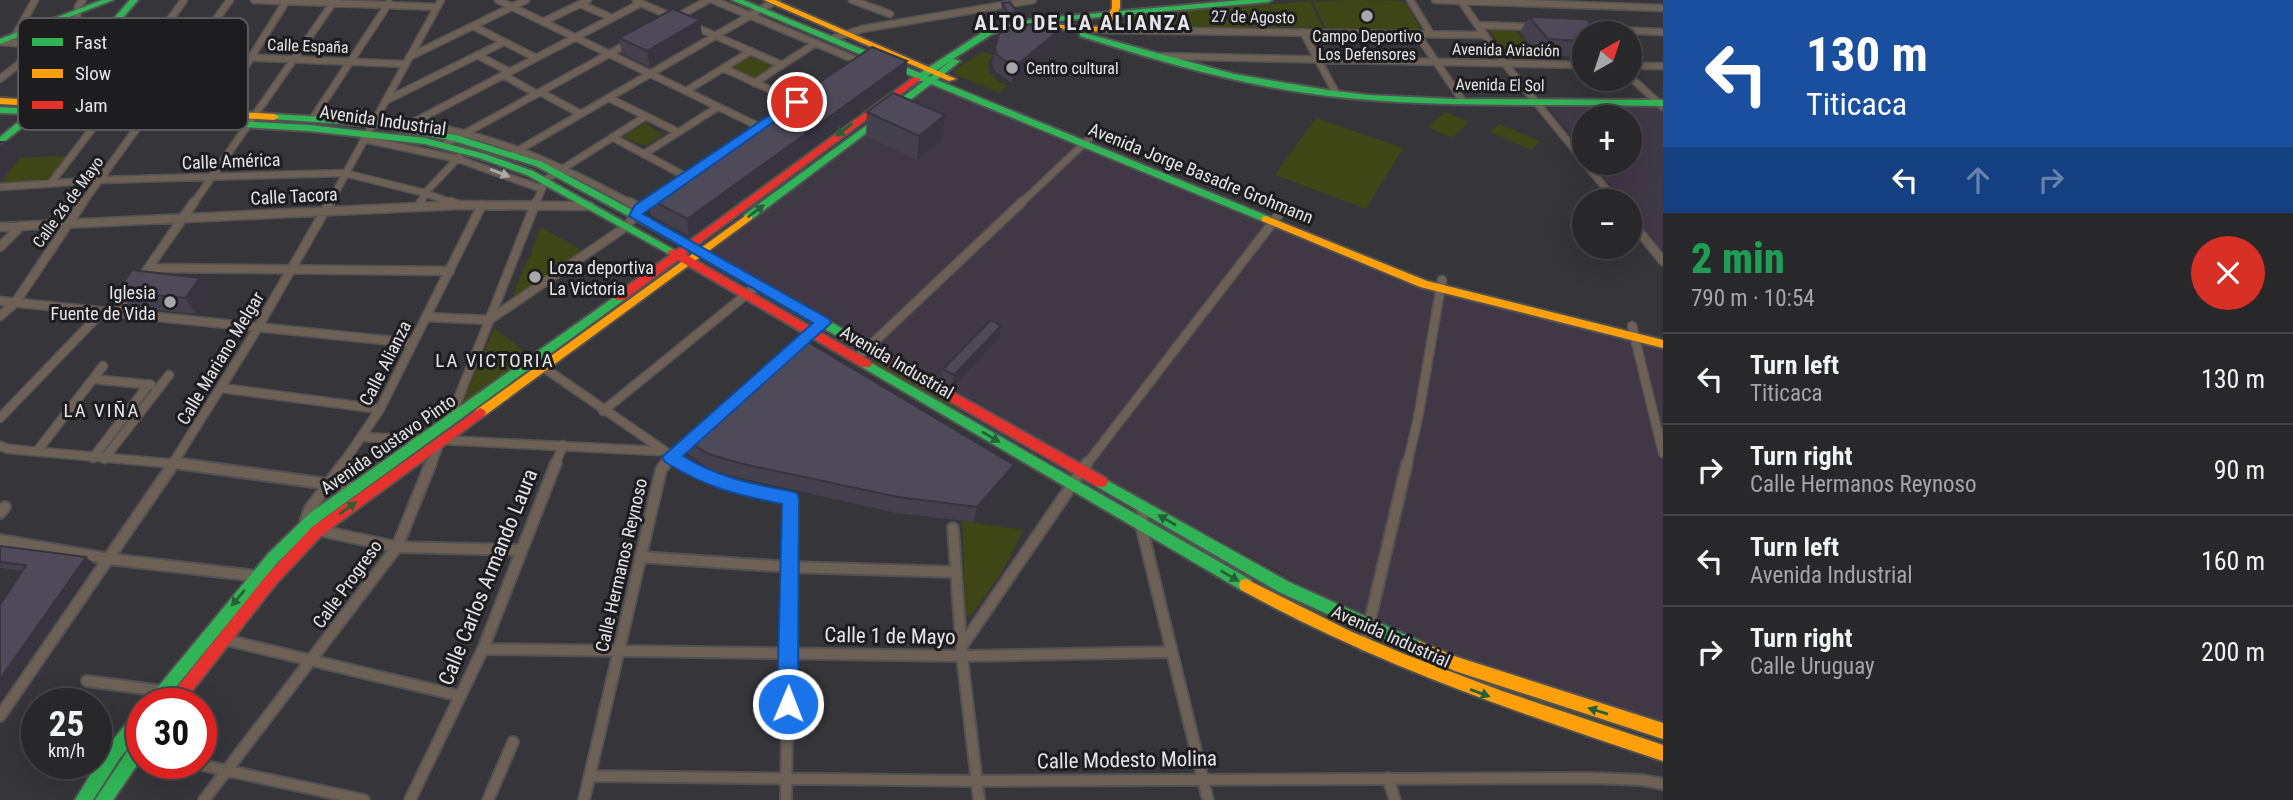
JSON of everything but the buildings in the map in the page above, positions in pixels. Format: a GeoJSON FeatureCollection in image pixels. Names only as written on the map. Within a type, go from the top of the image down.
{"type":"FeatureCollection","features":[{"type":"Feature","properties":{"kind":"main road"},"geometry":{"type":"LineString","coordinates":[[54,18],[80,6],[109,0]]}},
{"type":"Feature","properties":{"kind":"main road"},"geometry":{"type":"LineString","coordinates":[[119,18],[134,0]]}},
{"type":"Feature","properties":{"kind":"main road","name":"Avenida Jorge Basadre Grohmann"},"geometry":{"type":"LineString","coordinates":[[736,0],[766,5],[846,32],[879,46],[930,74],[1014,110],[1440,285],[1634,332],[1663,344]]}},
{"type":"Feature","properties":{"kind":"main road"},"geometry":{"type":"LineString","coordinates":[[1104,30],[1116,8],[1115,0]]}},
{"type":"Feature","properties":{"kind":"main road","name":"Avenida Gustavo Pinto"},"geometry":{"type":"LineString","coordinates":[[184,688],[286,562],[317,531],[441,440],[537,364],[989,32],[1033,21],[1067,23],[1181,3],[1268,0]]}},
{"type":"Feature","properties":{"kind":"main road","name":"Avenida Jorge Basadre Grohmann"},"geometry":{"type":"LineString","coordinates":[[766,5],[862,58],[930,74]]}},
{"type":"Feature","properties":{"kind":"main road"},"geometry":{"type":"LineString","coordinates":[[1067,23],[1104,30]]}},
{"type":"Feature","properties":{"kind":"main road","name":"Avenida El Sol"},"geometry":{"type":"LineString","coordinates":[[1067,23],[1110,43],[1173,64],[1243,80],[1336,93],[1355,90],[1459,97],[1659,101]]}},
{"type":"Feature","properties":{"kind":"main road"},"geometry":{"type":"LineString","coordinates":[[1104,30],[1110,43]]}},
{"type":"Feature","properties":{"kind":"main road"},"geometry":{"type":"LineString","coordinates":[[0,42],[18,35]]}},
{"type":"Feature","properties":{"kind":"main road","name":"Avenida Industrial"},"geometry":{"type":"LineString","coordinates":[[0,101],[18,104]]}},
{"type":"Feature","properties":{"kind":"main road","name":"Avenida Industrial"},"geometry":{"type":"LineString","coordinates":[[0,110],[18,109]]}},
{"type":"Feature","properties":{"kind":"main road","name":"Avenida Industrial"},"geometry":{"type":"LineString","coordinates":[[248,118],[313,118],[443,145],[590,206],[1283,606],[1364,646],[1468,689],[1663,753]]}},
{"type":"Feature","properties":{"kind":"main road","name":"Avenida Industrial"},"geometry":{"type":"LineString","coordinates":[[248,119],[369,128],[408,125],[461,135],[517,151],[560,169],[1284,587],[1369,627],[1501,681],[1663,731]]}},
{"type":"Feature","properties":{"kind":"main road"},"geometry":{"type":"LineString","coordinates":[[0,142],[18,126]]}},
{"type":"Feature","properties":{"kind":"main road","name":"Avenida Jorge Basadre Grohmann"},"geometry":{"type":"LineString","coordinates":[[1634,332],[1663,333]]}},
{"type":"Feature","properties":{"kind":"main road","name":"Avenida Gustavo Pinto"},"geometry":{"type":"LineString","coordinates":[[164,688],[257,576],[304,526],[449,422],[537,364]]}},
{"type":"Feature","properties":{"kind":"main road"},"geometry":{"type":"LineString","coordinates":[[964,421],[974,410]]}},
{"type":"Feature","properties":{"kind":"main road"},"geometry":{"type":"LineString","coordinates":[[1193,555],[1202,540]]}},
{"type":"Feature","properties":{"kind":"main road"},"geometry":{"type":"LineString","coordinates":[[1622,718],[1626,742]]}},
{"type":"Feature","properties":{"kind":"main road"},"geometry":{"type":"LineString","coordinates":[[83,800],[126,736]]}},
{"type":"Feature","properties":{"kind":"main road"},"geometry":{"type":"LineString","coordinates":[[103,800],[126,769]]}},
{"type":"Feature","properties":{"kind":"street"},"geometry":{"type":"LineString","coordinates":[[25,18],[35,0]]}},
{"type":"Feature","properties":{"kind":"street"},"geometry":{"type":"LineString","coordinates":[[170,18],[184,0]]}},
{"type":"Feature","properties":{"kind":"street","name":"Calle 26 de Mayo"},"geometry":{"type":"LineString","coordinates":[[218,18],[230,0]]}},
{"type":"Feature","properties":{"kind":"street"},"geometry":{"type":"LineString","coordinates":[[254,0],[389,3],[437,7]]}},
{"type":"Feature","properties":{"kind":"street","name":"Calle Mariano Melgar"},"geometry":{"type":"LineString","coordinates":[[0,716],[174,463],[221,388],[325,210],[441,0]]}},
{"type":"Feature","properties":{"kind":"street"},"geometry":{"type":"LineString","coordinates":[[498,0],[760,127]]}},
{"type":"Feature","properties":{"kind":"street"},"geometry":{"type":"LineString","coordinates":[[409,57],[526,0]]}},
{"type":"Feature","properties":{"kind":"street"},"geometry":{"type":"LineString","coordinates":[[544,22],[587,0]]}},
{"type":"Feature","properties":{"kind":"street"},"geometry":{"type":"LineString","coordinates":[[664,24],[708,0]]}},
{"type":"Feature","properties":{"kind":"street"},"geometry":{"type":"LineString","coordinates":[[713,0],[766,5],[816,43],[862,58]]}},
{"type":"Feature","properties":{"kind":"street"},"geometry":{"type":"LineString","coordinates":[[855,1],[868,0]]}},
{"type":"Feature","properties":{"kind":"street"},"geometry":{"type":"LineString","coordinates":[[878,0],[896,23]]}},
{"type":"Feature","properties":{"kind":"street"},"geometry":{"type":"LineString","coordinates":[[831,39],[846,32],[1033,0]]}},
{"type":"Feature","properties":{"kind":"street"},"geometry":{"type":"LineString","coordinates":[[1410,0],[1431,34]]}},
{"type":"Feature","properties":{"kind":"street"},"geometry":{"type":"LineString","coordinates":[[1435,0],[1565,2],[1663,8]]}},
{"type":"Feature","properties":{"kind":"street"},"geometry":{"type":"LineString","coordinates":[[248,62],[286,1]]}},
{"type":"Feature","properties":{"kind":"street"},"geometry":{"type":"LineString","coordinates":[[408,125],[612,18],[638,1],[782,65]]}},
{"type":"Feature","properties":{"kind":"street"},"geometry":{"type":"LineString","coordinates":[[855,1],[890,14]]}},
{"type":"Feature","properties":{"kind":"street"},"geometry":{"type":"LineString","coordinates":[[1461,1],[1505,64],[1572,146]]}},
{"type":"Feature","properties":{"kind":"street"},"geometry":{"type":"LineString","coordinates":[[248,123],[334,2]]}},
{"type":"Feature","properties":{"kind":"street"},"geometry":{"type":"LineString","coordinates":[[1565,2],[1574,13]]}},
{"type":"Feature","properties":{"kind":"street"},"geometry":{"type":"LineString","coordinates":[[313,118],[389,3]]}},
{"type":"Feature","properties":{"kind":"street"},"geometry":{"type":"LineString","coordinates":[[580,4],[612,18]]}},
{"type":"Feature","properties":{"kind":"street"},"geometry":{"type":"LineString","coordinates":[[517,151],[766,5]]}},
{"type":"Feature","properties":{"kind":"street"},"geometry":{"type":"LineString","coordinates":[[1478,25],[1535,27]]}},
{"type":"Feature","properties":{"kind":"street"},"geometry":{"type":"LineString","coordinates":[[473,26],[536,58]]}},
{"type":"Feature","properties":{"kind":"street","name":"27 de Agosto"},"geometry":{"type":"LineString","coordinates":[[1104,30],[1485,35]]}},
{"type":"Feature","properties":{"kind":"street"},"geometry":{"type":"LineString","coordinates":[[15,36],[18,31]]}},
{"type":"Feature","properties":{"kind":"street"},"geometry":{"type":"LineString","coordinates":[[1303,32],[1336,93]]}},
{"type":"Feature","properties":{"kind":"street"},"geometry":{"type":"LineString","coordinates":[[1642,32],[1663,32]]}},
{"type":"Feature","properties":{"kind":"street"},"geometry":{"type":"LineString","coordinates":[[1417,34],[1459,97]]}},
{"type":"Feature","properties":{"kind":"street"},"geometry":{"type":"LineString","coordinates":[[443,145],[642,36]]}},
{"type":"Feature","properties":{"kind":"street"},"geometry":{"type":"LineString","coordinates":[[385,101],[504,41]]}},
{"type":"Feature","properties":{"kind":"street","name":"Calle España"},"geometry":{"type":"LineString","coordinates":[[0,42],[18,43]]}},
{"type":"Feature","properties":{"kind":"street"},"geometry":{"type":"LineString","coordinates":[[754,83],[816,43]]}},
{"type":"Feature","properties":{"kind":"street"},"geometry":{"type":"LineString","coordinates":[[848,68],[879,46]]}},
{"type":"Feature","properties":{"kind":"street"},"geometry":{"type":"LineString","coordinates":[[686,91],[751,51]]}},
{"type":"Feature","properties":{"kind":"street","name":"Avenida Aviación"},"geometry":{"type":"LineString","coordinates":[[1135,52],[1164,57],[1572,65]]}},
{"type":"Feature","properties":{"kind":"street"},"geometry":{"type":"LineString","coordinates":[[477,55],[538,93],[581,114]]}},
{"type":"Feature","properties":{"kind":"street","name":"Calle España"},"geometry":{"type":"LineString","coordinates":[[248,57],[405,64]]}},
{"type":"Feature","properties":{"kind":"street"},"geometry":{"type":"LineString","coordinates":[[0,79],[18,65]]}},
{"type":"Feature","properties":{"kind":"street"},"geometry":{"type":"LineString","coordinates":[[1642,66],[1663,66]]}},
{"type":"Feature","properties":{"kind":"street"},"geometry":{"type":"LineString","coordinates":[[723,68],[797,102]]}},
{"type":"Feature","properties":{"kind":"street"},"geometry":{"type":"LineString","coordinates":[[1642,87],[1659,101]]}},
{"type":"Feature","properties":{"kind":"street"},"geometry":{"type":"LineString","coordinates":[[788,108],[807,96]]}},
{"type":"Feature","properties":{"kind":"street"},"geometry":{"type":"LineString","coordinates":[[609,98],[678,132]]}},
{"type":"Feature","properties":{"kind":"street"},"geometry":{"type":"LineString","coordinates":[[644,154],[718,107]]}},
{"type":"Feature","properties":{"kind":"street","name":"Calle Progreso"},"geometry":{"type":"LineString","coordinates":[[204,800],[312,662],[397,547],[543,185],[560,169],[646,116]]}},
{"type":"Feature","properties":{"kind":"street"},"geometry":{"type":"LineString","coordinates":[[750,134],[769,121]]}},
{"type":"Feature","properties":{"kind":"street"},"geometry":{"type":"LineString","coordinates":[[369,128],[462,155],[425,193],[419,207]]}},
{"type":"Feature","properties":{"kind":"street"},"geometry":{"type":"LineString","coordinates":[[51,183],[90,130]]}},
{"type":"Feature","properties":{"kind":"street","name":"Calle 26 de Mayo"},"geometry":{"type":"LineString","coordinates":[[0,316],[15,303],[68,223],[137,130]]}},
{"type":"Feature","properties":{"kind":"street"},"geometry":{"type":"LineString","coordinates":[[115,314],[244,130]]}},
{"type":"Feature","properties":{"kind":"street"},"geometry":{"type":"LineString","coordinates":[[612,137],[687,177]]}},
{"type":"Feature","properties":{"kind":"street"},"geometry":{"type":"LineString","coordinates":[[857,358],[1088,140]]}},
{"type":"Feature","properties":{"kind":"street"},"geometry":{"type":"LineString","coordinates":[[677,183],[697,170]]}},
{"type":"Feature","properties":{"kind":"street","name":"Calle América"},"geometry":{"type":"LineString","coordinates":[[0,187],[100,180],[344,173],[425,193],[460,205]]}},
{"type":"Feature","properties":{"kind":"street"},"geometry":{"type":"LineString","coordinates":[[1595,175],[1606,189]]}},
{"type":"Feature","properties":{"kind":"street"},"geometry":{"type":"LineString","coordinates":[[426,317],[489,320],[627,226],[638,212],[668,189]]}},
{"type":"Feature","properties":{"kind":"street","name":"Calle Tacora"},"geometry":{"type":"LineString","coordinates":[[0,228],[325,210],[460,205],[590,206]]}},
{"type":"Feature","properties":{"kind":"street","name":"Calle Alianza"},"geometry":{"type":"LineString","coordinates":[[304,526],[309,510],[363,437],[380,409],[482,205]]}},
{"type":"Feature","properties":{"kind":"street"},"geometry":{"type":"LineString","coordinates":[[962,651],[1082,471],[1276,217]]}},
{"type":"Feature","properties":{"kind":"street"},"geometry":{"type":"LineString","coordinates":[[0,247],[21,226]]}},
{"type":"Feature","properties":{"kind":"street"},"geometry":{"type":"LineString","coordinates":[[1642,235],[1663,261]]}},
{"type":"Feature","properties":{"kind":"street"},"geometry":{"type":"LineString","coordinates":[[149,268],[450,271]]}},
{"type":"Feature","properties":{"kind":"street"},"geometry":{"type":"LineString","coordinates":[[603,411],[758,285]]}},
{"type":"Feature","properties":{"kind":"street"},"geometry":{"type":"LineString","coordinates":[[1364,646],[1418,418],[1440,285]]}},
{"type":"Feature","properties":{"kind":"street"},"geometry":{"type":"LineString","coordinates":[[0,301],[413,343]]}},
{"type":"Feature","properties":{"kind":"street"},"geometry":{"type":"LineString","coordinates":[[0,418],[101,313]]}},
{"type":"Feature","properties":{"kind":"street"},"geometry":{"type":"LineString","coordinates":[[789,354],[824,323]]}},
{"type":"Feature","properties":{"kind":"street"},"geometry":{"type":"LineString","coordinates":[[1634,332],[1663,453]]}},
{"type":"Feature","properties":{"kind":"street"},"geometry":{"type":"LineString","coordinates":[[537,364],[700,475],[737,488],[790,498],[786,800]]}},
{"type":"Feature","properties":{"kind":"street"},"geometry":{"type":"LineString","coordinates":[[38,450],[103,366]]}},
{"type":"Feature","properties":{"kind":"street"},"geometry":{"type":"LineString","coordinates":[[104,459],[169,375]]}},
{"type":"Feature","properties":{"kind":"street"},"geometry":{"type":"LineString","coordinates":[[94,379],[160,386]]}},
{"type":"Feature","properties":{"kind":"street"},"geometry":{"type":"LineString","coordinates":[[93,458],[149,384]]}},
{"type":"Feature","properties":{"kind":"street"},"geometry":{"type":"LineString","coordinates":[[221,388],[380,409]]}},
{"type":"Feature","properties":{"kind":"street","name":"Calle Hermanos Reynoso"},"geometry":{"type":"LineString","coordinates":[[584,800],[666,454],[700,431]]}},
{"type":"Feature","properties":{"kind":"street"},"geometry":{"type":"LineString","coordinates":[[363,437],[424,440]]}},
{"type":"Feature","properties":{"kind":"street"},"geometry":{"type":"LineString","coordinates":[[441,440],[563,445],[666,454]]}},
{"type":"Feature","properties":{"kind":"street","name":"Calle Carlos Armando Laura"},"geometry":{"type":"LineString","coordinates":[[410,800],[483,649],[563,445]]}},
{"type":"Feature","properties":{"kind":"street"},"geometry":{"type":"LineString","coordinates":[[0,446],[93,458],[174,463],[330,482],[357,488]]}},
{"type":"Feature","properties":{"kind":"street"},"geometry":{"type":"LineString","coordinates":[[1144,507],[1141,525],[1208,800]]}},
{"type":"Feature","properties":{"kind":"street"},"geometry":{"type":"LineString","coordinates":[[304,526],[397,547],[520,550]]}},
{"type":"Feature","properties":{"kind":"street"},"geometry":{"type":"LineString","coordinates":[[953,528],[962,651],[979,800]]}},
{"type":"Feature","properties":{"kind":"street"},"geometry":{"type":"LineString","coordinates":[[0,540],[109,559],[257,576]]}},
{"type":"Feature","properties":{"kind":"street"},"geometry":{"type":"LineString","coordinates":[[640,557],[791,567],[956,572]]}},
{"type":"Feature","properties":{"kind":"street"},"geometry":{"type":"LineString","coordinates":[[222,639],[460,696]]}},
{"type":"Feature","properties":{"kind":"street","name":"Calle 1 de Mayo"},"geometry":{"type":"LineString","coordinates":[[483,649],[788,654],[1170,652]]}},
{"type":"Feature","properties":{"kind":"street"},"geometry":{"type":"LineString","coordinates":[[87,681],[140,688]]}},
{"type":"Feature","properties":{"kind":"street"},"geometry":{"type":"LineString","coordinates":[[488,800],[513,742]]}},
{"type":"Feature","properties":{"kind":"street"},"geometry":{"type":"LineString","coordinates":[[114,751],[126,751]]}},
{"type":"Feature","properties":{"kind":"street"},"geometry":{"type":"LineString","coordinates":[[217,768],[364,800]]}},
{"type":"Feature","properties":{"kind":"street","name":"Calle Modesto Molina"},"geometry":{"type":"LineString","coordinates":[[591,776],[976,781],[1590,778],[1642,780],[1663,784]]}},
{"type":"Feature","properties":{"kind":"street"},"geometry":{"type":"LineString","coordinates":[[1388,778],[1395,800]]}},
{"type":"Feature","properties":{"kind":"shaded area"},"geometry":{"type":"Polygon","coordinates":[[[932,85],[1427,290],[1663,348],[1663,723],[1513,678],[1363,618],[1073,460],[885,349],[711,252],[932,85]]]}},
{"type":"Feature","properties":{"kind":"shaded area"},"geometry":{"type":"Polygon","coordinates":[[[1546,103],[1663,105],[1663,252],[1642,225],[1642,189],[1614,189],[1602,175],[1642,175],[1642,105],[1572,105],[1572,136],[1546,103]]]}},
{"type":"Feature","properties":{"kind":"green space","name":"Campo Deportivo Los Defensores"},"geometry":{"type":"Polygon","coordinates":[[[1350,0],[1406,3],[1422,31],[1326,29],[1313,2],[1350,0]]]}},
{"type":"Feature","properties":{"kind":"green space"},"geometry":{"type":"Polygon","coordinates":[[[1310,1],[1323,28],[1129,26],[1123,21],[1131,15],[1310,1]]]}},
{"type":"Feature","properties":{"kind":"green space"},"geometry":{"type":"Polygon","coordinates":[[[1488,28],[1516,30],[1541,62],[1510,60],[1488,28]]]}},
{"type":"Feature","properties":{"kind":"green space"},"geometry":{"type":"Polygon","coordinates":[[[983,52],[993,55],[988,65],[991,74],[1008,86],[1000,93],[956,75],[954,70],[983,52]]]}},
{"type":"Feature","properties":{"kind":"green space"},"geometry":{"type":"Polygon","coordinates":[[[748,56],[774,65],[773,68],[756,79],[729,70],[748,56]]]}},
{"type":"Feature","properties":{"kind":"green space"},"geometry":{"type":"Polygon","coordinates":[[[1445,112],[1469,122],[1452,138],[1428,127],[1445,112]]]}},
{"type":"Feature","properties":{"kind":"green space"},"geometry":{"type":"Polygon","coordinates":[[[1316,118],[1403,148],[1366,209],[1275,175],[1316,118]]]}},
{"type":"Feature","properties":{"kind":"green space"},"geometry":{"type":"Polygon","coordinates":[[[646,123],[663,135],[645,146],[622,137],[646,123]]]}},
{"type":"Feature","properties":{"kind":"green space"},"geometry":{"type":"Polygon","coordinates":[[[1499,124],[1540,141],[1531,150],[1490,132],[1499,124]]]}},
{"type":"Feature","properties":{"kind":"green space"},"geometry":{"type":"Polygon","coordinates":[[[67,156],[48,180],[0,183],[19,158],[67,156]]]}},
{"type":"Feature","properties":{"kind":"green space","name":"Loza deportiva La Victoria"},"geometry":{"type":"Polygon","coordinates":[[[541,227],[584,252],[519,297],[513,295],[528,258],[534,254],[531,252],[541,227]]]}},
{"type":"Feature","properties":{"kind":"green space"},"geometry":{"type":"Polygon","coordinates":[[[494,328],[529,355],[462,404],[494,328]]]}},
{"type":"Feature","properties":{"kind":"green space"},"geometry":{"type":"Polygon","coordinates":[[[873,357],[962,409],[957,413],[870,362],[873,357]]]}},
{"type":"Feature","properties":{"kind":"green space"},"geometry":{"type":"Polygon","coordinates":[[[962,521],[1024,530],[1000,575],[970,617],[966,615],[962,521]]]}},
{"type":"Feature","properties":{"kind":"green space"},"geometry":{"type":"Polygon","coordinates":[[[1208,551],[1298,600],[1353,626],[1356,634],[1352,635],[1207,558],[1208,551]]]}},
{"type":"Feature","properties":{"kind":"green space"},"geometry":{"type":"Polygon","coordinates":[[[1377,639],[1472,676],[1606,721],[1612,729],[1471,685],[1375,644],[1377,639]]]}},
{"type":"Feature","properties":{"kind":"traffic: fast"},"geometry":{"type":"LineString","coordinates":[[62,18],[109,0]]}},
{"type":"Feature","properties":{"kind":"traffic: fast"},"geometry":{"type":"LineString","coordinates":[[118,18],[134,0]]}},
{"type":"Feature","properties":{"kind":"traffic: fast"},"geometry":{"type":"LineString","coordinates":[[736,0],[1266,219]]}},
{"type":"Feature","properties":{"kind":"traffic: fast"},"geometry":{"type":"LineString","coordinates":[[917,79],[989,32],[1033,21],[1268,0]]}},
{"type":"Feature","properties":{"kind":"traffic: fast"},"geometry":{"type":"LineString","coordinates":[[1083,34],[1204,70],[1327,93],[1411,100],[1663,103]]}},
{"type":"Feature","properties":{"kind":"traffic: fast"},"geometry":{"type":"LineString","coordinates":[[0,42],[18,35]]}},
{"type":"Feature","properties":{"kind":"traffic: fast"},"geometry":{"type":"LineString","coordinates":[[893,109],[956,61]]}},
{"type":"Feature","properties":{"kind":"traffic: fast"},"geometry":{"type":"LineString","coordinates":[[0,110],[18,111]]}},
{"type":"Feature","properties":{"kind":"traffic: fast"},"geometry":{"type":"LineString","coordinates":[[274,117],[373,123],[456,138],[539,164],[662,230],[853,340]]}},
{"type":"Feature","properties":{"kind":"traffic: fast"},"geometry":{"type":"LineString","coordinates":[[748,217],[878,120]]}},
{"type":"Feature","properties":{"kind":"traffic: fast"},"geometry":{"type":"LineString","coordinates":[[248,124],[309,128],[425,141],[482,156],[530,173],[673,252]]}},
{"type":"Feature","properties":{"kind":"traffic: fast"},"geometry":{"type":"LineString","coordinates":[[0,142],[18,127]]}},
{"type":"Feature","properties":{"kind":"traffic: fast"},"geometry":{"type":"LineString","coordinates":[[165,688],[273,558],[315,517],[620,297]]}},
{"type":"Feature","properties":{"kind":"traffic: fast"},"geometry":{"type":"LineString","coordinates":[[866,364],[1246,585]]}},
{"type":"Feature","properties":{"kind":"traffic: fast"},"geometry":{"type":"LineString","coordinates":[[1101,482],[1284,587],[1419,648]]}},
{"type":"Feature","properties":{"kind":"traffic: fast"},"geometry":{"type":"LineString","coordinates":[[83,800],[126,737]]}},
{"type":"Feature","properties":{"kind":"traffic: fast"},"geometry":{"type":"LineString","coordinates":[[103,800],[126,767]]}},
{"type":"Feature","properties":{"kind":"traffic: slow"},"geometry":{"type":"LineString","coordinates":[[768,0],[952,79]]}},
{"type":"Feature","properties":{"kind":"traffic: slow"},"geometry":{"type":"LineString","coordinates":[[1044,26],[1104,30],[1116,8],[1116,0]]}},
{"type":"Feature","properties":{"kind":"traffic: slow"},"geometry":{"type":"LineString","coordinates":[[0,101],[18,102]]}},
{"type":"Feature","properties":{"kind":"traffic: slow"},"geometry":{"type":"LineString","coordinates":[[248,115],[274,117]]}},
{"type":"Feature","properties":{"kind":"traffic: slow"},"geometry":{"type":"LineString","coordinates":[[480,413],[748,217]]}},
{"type":"Feature","properties":{"kind":"traffic: slow"},"geometry":{"type":"LineString","coordinates":[[1266,219],[1424,284],[1663,344]]}},
{"type":"Feature","properties":{"kind":"traffic: slow"},"geometry":{"type":"LineString","coordinates":[[1246,585],[1347,637],[1450,680],[1663,753]]}},
{"type":"Feature","properties":{"kind":"traffic: slow"},"geometry":{"type":"LineString","coordinates":[[1419,648],[1455,664],[1663,731]]}},
{"type":"Feature","properties":{"kind":"traffic: jam"},"geometry":{"type":"LineString","coordinates":[[620,297],[917,79]]}},
{"type":"Feature","properties":{"kind":"traffic: jam"},"geometry":{"type":"LineString","coordinates":[[673,252],[866,364]]}},
{"type":"Feature","properties":{"kind":"traffic: jam"},"geometry":{"type":"LineString","coordinates":[[853,340],[1101,482]]}},
{"type":"Feature","properties":{"kind":"traffic: jam"},"geometry":{"type":"LineString","coordinates":[[185,688],[271,580],[317,531],[480,413]]}},
{"type":"Feature","properties":{"kind":"place","name":"Campo Deportivo Los Defensores"},"geometry":{"type":"Point","coordinates":[1367,16]}},
{"type":"Feature","properties":{"kind":"place","name":"Centro cultural"},"geometry":{"type":"Point","coordinates":[1012,68]}},
{"type":"Feature","properties":{"kind":"place","name":"Loza deportiva La Victoria"},"geometry":{"type":"Point","coordinates":[535,277]}},
{"type":"Feature","properties":{"kind":"place","name":"Iglesia Fuente de Vida"},"geometry":{"type":"Point","coordinates":[170,302]}},
{"type":"Feature","properties":{"kind":"district","name":"ALTO DE LA ALIANZA"},"geometry":{"type":"Point","coordinates":[1083,23]}},
{"type":"Feature","properties":{"kind":"district","name":"LA VICTORIA"},"geometry":{"type":"Point","coordinates":[495,360]}},
{"type":"Feature","properties":{"kind":"district","name":"LA VIÑA"},"geometry":{"type":"Point","coordinates":[102,410]}},
{"type":"Feature","properties":{"kind":"route"},"geometry":{"type":"LineString","coordinates":[[788,704],[790,498],[737,488],[700,475],[670,457],[824,323],[636,216],[640,208],[797,102]]}}]}
